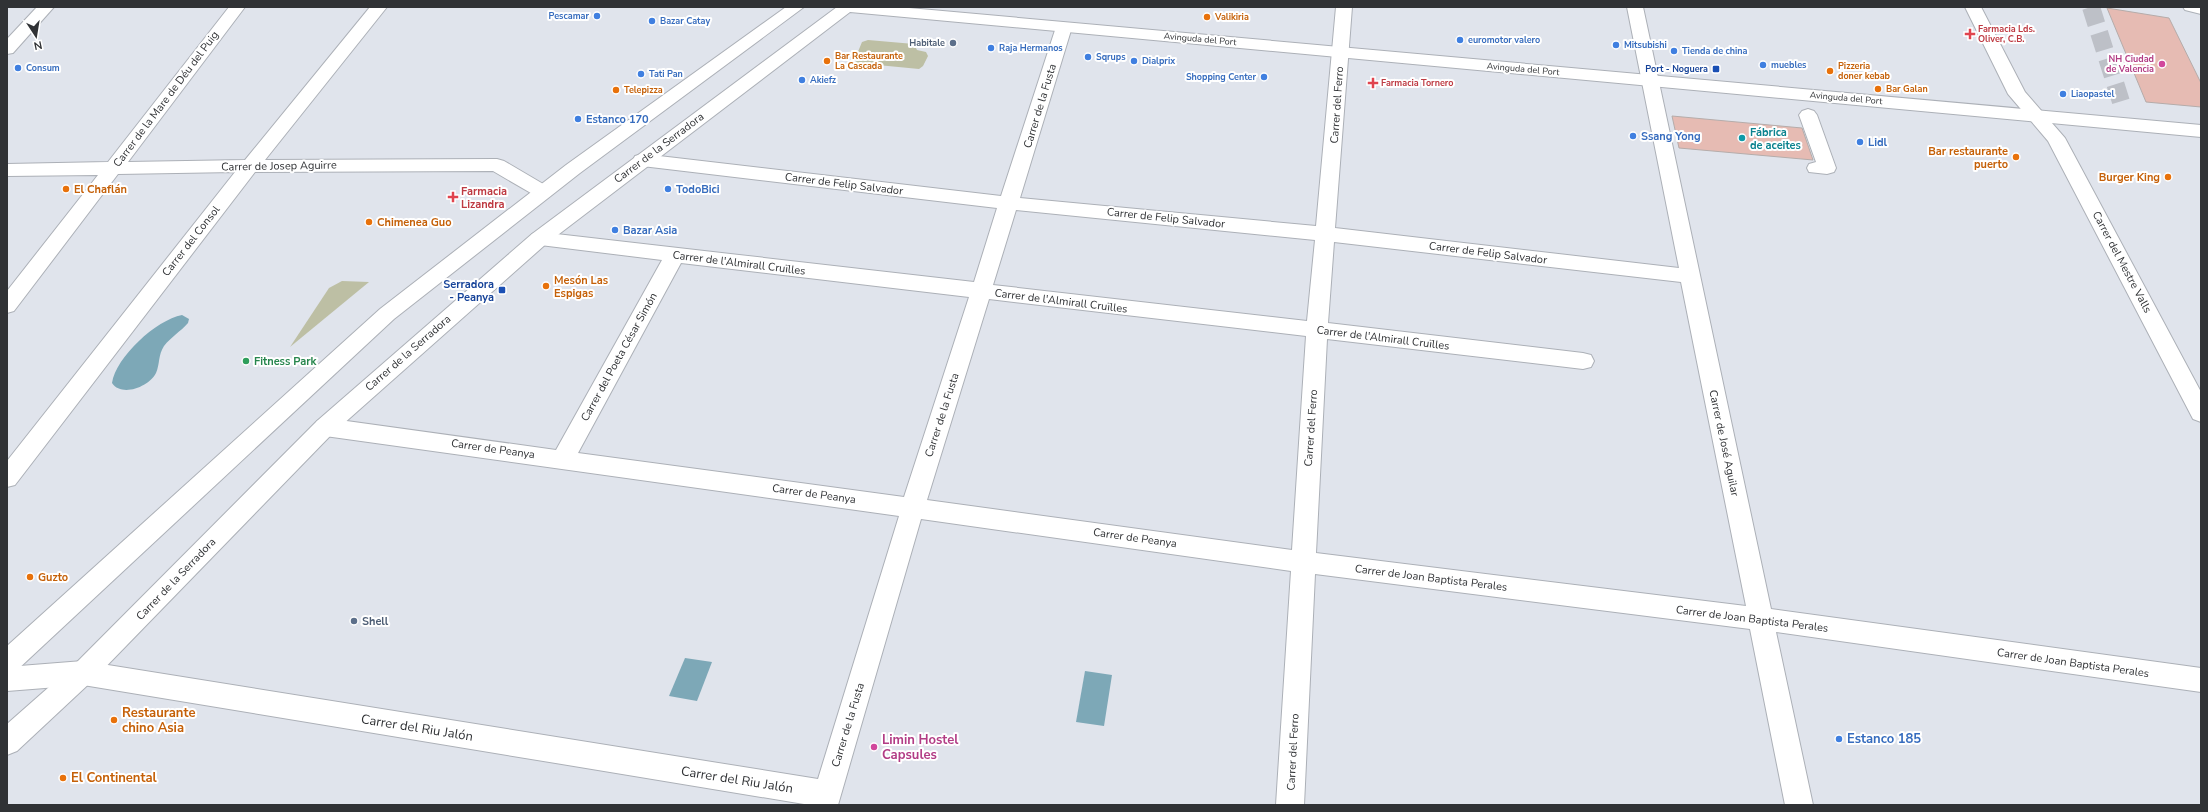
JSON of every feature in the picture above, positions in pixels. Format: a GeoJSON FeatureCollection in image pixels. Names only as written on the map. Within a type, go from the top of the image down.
{"type":"FeatureCollection","features":[{"type":"Feature","properties":{"kind":"street"},"geometry":{"type":"LineString","coordinates":[[7,49],[46,7]]}},
{"type":"Feature","properties":{"kind":"street","name":"Carrer de la Mare de Déu del Puig"},"geometry":{"type":"LineString","coordinates":[[7,306],[236,7]]}},
{"type":"Feature","properties":{"kind":"street","name":"Carrer del Consol"},"geometry":{"type":"LineString","coordinates":[[7,478],[250,166],[379,7]]}},
{"type":"Feature","properties":{"kind":"street"},"geometry":{"type":"LineString","coordinates":[[7,663],[387,314],[543,192],[796,7]]}},
{"type":"Feature","properties":{"kind":"street","name":"Avinguda del Port"},"geometry":{"type":"LineString","coordinates":[[846,7],[2201,131]]}},
{"type":"Feature","properties":{"kind":"street","name":"Carrer de la Serradora"},"geometry":{"type":"LineString","coordinates":[[7,742],[83,673],[325,427],[539,239],[846,7]]}},
{"type":"Feature","properties":{"kind":"street","name":"Carrer del Ferro"},"geometry":{"type":"LineString","coordinates":[[1290,805],[1317,330],[1344,7]]}},
{"type":"Feature","properties":{"kind":"street","name":"Carrer de José Aguilar"},"geometry":{"type":"LineString","coordinates":[[1635,7],[1689,276],[1799,805]]}},
{"type":"Feature","properties":{"kind":"street","name":"Carrer del Mestre Valls"},"geometry":{"type":"LineString","coordinates":[[1973,7],[2017,94],[2056,138],[2201,413]]}},
{"type":"Feature","properties":{"kind":"street"},"geometry":{"type":"LineString","coordinates":[[2191,7],[2201,9]]}},
{"type":"Feature","properties":{"kind":"street","name":"Carrer de la Fusta"},"geometry":{"type":"LineString","coordinates":[[826,800],[913,507],[1064,27]]}},
{"type":"Feature","properties":{"kind":"street"},"geometry":{"type":"LineString","coordinates":[[1808,115],[1827,168],[1816,168]]}},
{"type":"Feature","properties":{"kind":"street","name":"Carrer de Felip Salvador"},"geometry":{"type":"LineString","coordinates":[[642,160],[1009,203],[1326,234],[1689,276]]}},
{"type":"Feature","properties":{"kind":"street","name":"Carrer de Josep Aguirre"},"geometry":{"type":"LineString","coordinates":[[7,170],[250,166],[497,165],[543,192]]}},
{"type":"Feature","properties":{"kind":"street","name":"Carrer de l'Almirall Cruïlles"},"geometry":{"type":"LineString","coordinates":[[539,239],[1583,361]]}},
{"type":"Feature","properties":{"kind":"street","name":"Carrer del Poeta César Simón"},"geometry":{"type":"LineString","coordinates":[[563,459],[675,255]]}},
{"type":"Feature","properties":{"kind":"street","name":"Carrer de Peanya"},"geometry":{"type":"LineString","coordinates":[[325,427],[1303,562]]}},
{"type":"Feature","properties":{"kind":"street","name":"Carrer de Joan Baptista Perales"},"geometry":{"type":"LineString","coordinates":[[1303,562],[1760,620],[2201,680]]}},
{"type":"Feature","properties":{"kind":"street","name":"Carrer del Riu Jalón"},"geometry":{"type":"LineString","coordinates":[[7,679],[83,673],[826,800]]}},
{"type":"Feature","properties":{"kind":"green space"},"geometry":{"type":"Polygon","coordinates":[[[868,40],[914,44],[917,50],[926,52],[928,56],[923,66],[919,69],[857,63],[855,59],[862,42],[868,40]]]}},
{"type":"Feature","properties":{"kind":"green space"},"geometry":{"type":"Polygon","coordinates":[[[342,281],[369,282],[290,347],[329,288],[342,281]]]}},
{"type":"Feature","properties":{"kind":"water"},"geometry":{"type":"Polygon","coordinates":[[[182,315],[189,319],[188,323],[164,346],[156,373],[153,378],[142,386],[129,390],[122,390],[112,383],[121,362],[139,341],[161,324],[182,315]]]}},
{"type":"Feature","properties":{"kind":"water"},"geometry":{"type":"Polygon","coordinates":[[[685,658],[712,662],[697,701],[669,696],[685,658]]]}},
{"type":"Feature","properties":{"kind":"water"},"geometry":{"type":"Polygon","coordinates":[[[1085,671],[1112,675],[1104,726],[1076,722],[1085,671]]]}},
{"type":"Feature","properties":{"kind":"building","name":"NH Ciudad de Valencia"},"geometry":{"type":"Polygon","coordinates":[[[2107,8],[2169,18],[2201,83],[2201,107],[2146,102],[2107,8]]]}},
{"type":"Feature","properties":{"kind":"building","name":"Fábrica de aceites"},"geometry":{"type":"Polygon","coordinates":[[[1672,116],[1802,128],[1813,160],[1679,148],[1672,116]]]}},
{"type":"Feature","properties":{"kind":"tunnel"},"geometry":{"type":"LineString","coordinates":[[2091,7],[2122,105]]}},
{"type":"Feature","properties":{"kind":"place","name":"Pescamar"},"geometry":{"type":"Point","coordinates":[597,16]}},
{"type":"Feature","properties":{"kind":"place","name":"Valikiria"},"geometry":{"type":"Point","coordinates":[1207,17]}},
{"type":"Feature","properties":{"kind":"place","name":"Bazar Catay"},"geometry":{"type":"Point","coordinates":[652,21]}},
{"type":"Feature","properties":{"kind":"place","name":"Farmacia Lds. Oliver, C.B."},"geometry":{"type":"Point","coordinates":[1970,34]}},
{"type":"Feature","properties":{"kind":"place","name":"euromotor valero"},"geometry":{"type":"Point","coordinates":[1460,40]}},
{"type":"Feature","properties":{"kind":"place","name":"Habitale"},"geometry":{"type":"Point","coordinates":[953,43]}},
{"type":"Feature","properties":{"kind":"place","name":"Mitsubishi"},"geometry":{"type":"Point","coordinates":[1616,45]}},
{"type":"Feature","properties":{"kind":"place","name":"Raja Hermanos"},"geometry":{"type":"Point","coordinates":[991,48]}},
{"type":"Feature","properties":{"kind":"place","name":"Tienda de china"},"geometry":{"type":"Point","coordinates":[1674,51]}},
{"type":"Feature","properties":{"kind":"place","name":"Sqrups"},"geometry":{"type":"Point","coordinates":[1088,57]}},
{"type":"Feature","properties":{"kind":"place","name":"Bar Restaurante La Cascada"},"geometry":{"type":"Point","coordinates":[827,61]}},
{"type":"Feature","properties":{"kind":"place","name":"Dialprix"},"geometry":{"type":"Point","coordinates":[1134,61]}},
{"type":"Feature","properties":{"kind":"place","name":"NH Ciudad de Valencia"},"geometry":{"type":"Point","coordinates":[2162,64]}},
{"type":"Feature","properties":{"kind":"place","name":"muebles"},"geometry":{"type":"Point","coordinates":[1763,65]}},
{"type":"Feature","properties":{"kind":"place","name":"Consum"},"geometry":{"type":"Point","coordinates":[18,68]}},
{"type":"Feature","properties":{"kind":"place","name":"Port - Noguera"},"geometry":{"type":"Point","coordinates":[1716,69]}},
{"type":"Feature","properties":{"kind":"place","name":"Pizzeria doner kebab"},"geometry":{"type":"Point","coordinates":[1830,71]}},
{"type":"Feature","properties":{"kind":"place","name":"Tati Pan"},"geometry":{"type":"Point","coordinates":[641,74]}},
{"type":"Feature","properties":{"kind":"place","name":"Shopping Center"},"geometry":{"type":"Point","coordinates":[1264,77]}},
{"type":"Feature","properties":{"kind":"place","name":"Akiefz"},"geometry":{"type":"Point","coordinates":[802,80]}},
{"type":"Feature","properties":{"kind":"place","name":"Farmacia Tornero"},"geometry":{"type":"Point","coordinates":[1373,83]}},
{"type":"Feature","properties":{"kind":"place","name":"Bar Galan"},"geometry":{"type":"Point","coordinates":[1878,89]}},
{"type":"Feature","properties":{"kind":"place","name":"Telepizza"},"geometry":{"type":"Point","coordinates":[616,90]}},
{"type":"Feature","properties":{"kind":"place","name":"Liaopastel"},"geometry":{"type":"Point","coordinates":[2063,94]}},
{"type":"Feature","properties":{"kind":"place","name":"Estanco 170"},"geometry":{"type":"Point","coordinates":[578,119]}},
{"type":"Feature","properties":{"kind":"place","name":"Ssang Yong"},"geometry":{"type":"Point","coordinates":[1633,136]}},
{"type":"Feature","properties":{"kind":"place","name":"Fábrica de aceites"},"geometry":{"type":"Point","coordinates":[1742,138]}},
{"type":"Feature","properties":{"kind":"place","name":"Lidl"},"geometry":{"type":"Point","coordinates":[1860,142]}},
{"type":"Feature","properties":{"kind":"place","name":"Bar restaurante puerto"},"geometry":{"type":"Point","coordinates":[2016,157]}},
{"type":"Feature","properties":{"kind":"place","name":"Burger King"},"geometry":{"type":"Point","coordinates":[2168,177]}},
{"type":"Feature","properties":{"kind":"place","name":"El Chaflán"},"geometry":{"type":"Point","coordinates":[66,189]}},
{"type":"Feature","properties":{"kind":"place","name":"TodoBici"},"geometry":{"type":"Point","coordinates":[668,189]}},
{"type":"Feature","properties":{"kind":"place","name":"Farmacia Lizandra"},"geometry":{"type":"Point","coordinates":[453,197]}},
{"type":"Feature","properties":{"kind":"place","name":"Chimenea Guo"},"geometry":{"type":"Point","coordinates":[369,222]}},
{"type":"Feature","properties":{"kind":"place","name":"Bazar Asia"},"geometry":{"type":"Point","coordinates":[615,230]}},
{"type":"Feature","properties":{"kind":"place","name":"Mesón Las Espigas"},"geometry":{"type":"Point","coordinates":[546,286]}},
{"type":"Feature","properties":{"kind":"place","name":"Serradora - Peanya"},"geometry":{"type":"Point","coordinates":[502,290]}},
{"type":"Feature","properties":{"kind":"place","name":"Fitness Park"},"geometry":{"type":"Point","coordinates":[246,361]}},
{"type":"Feature","properties":{"kind":"place","name":"Guzto"},"geometry":{"type":"Point","coordinates":[30,577]}},
{"type":"Feature","properties":{"kind":"place","name":"Shell"},"geometry":{"type":"Point","coordinates":[354,621]}},
{"type":"Feature","properties":{"kind":"place","name":"Restaurante chino Asia"},"geometry":{"type":"Point","coordinates":[114,720]}},
{"type":"Feature","properties":{"kind":"place","name":"Estanco 185"},"geometry":{"type":"Point","coordinates":[1839,739]}},
{"type":"Feature","properties":{"kind":"place","name":"Limin Hostel Capsules"},"geometry":{"type":"Point","coordinates":[874,747]}},
{"type":"Feature","properties":{"kind":"place","name":"El Continental"},"geometry":{"type":"Point","coordinates":[63,778]}}]}
